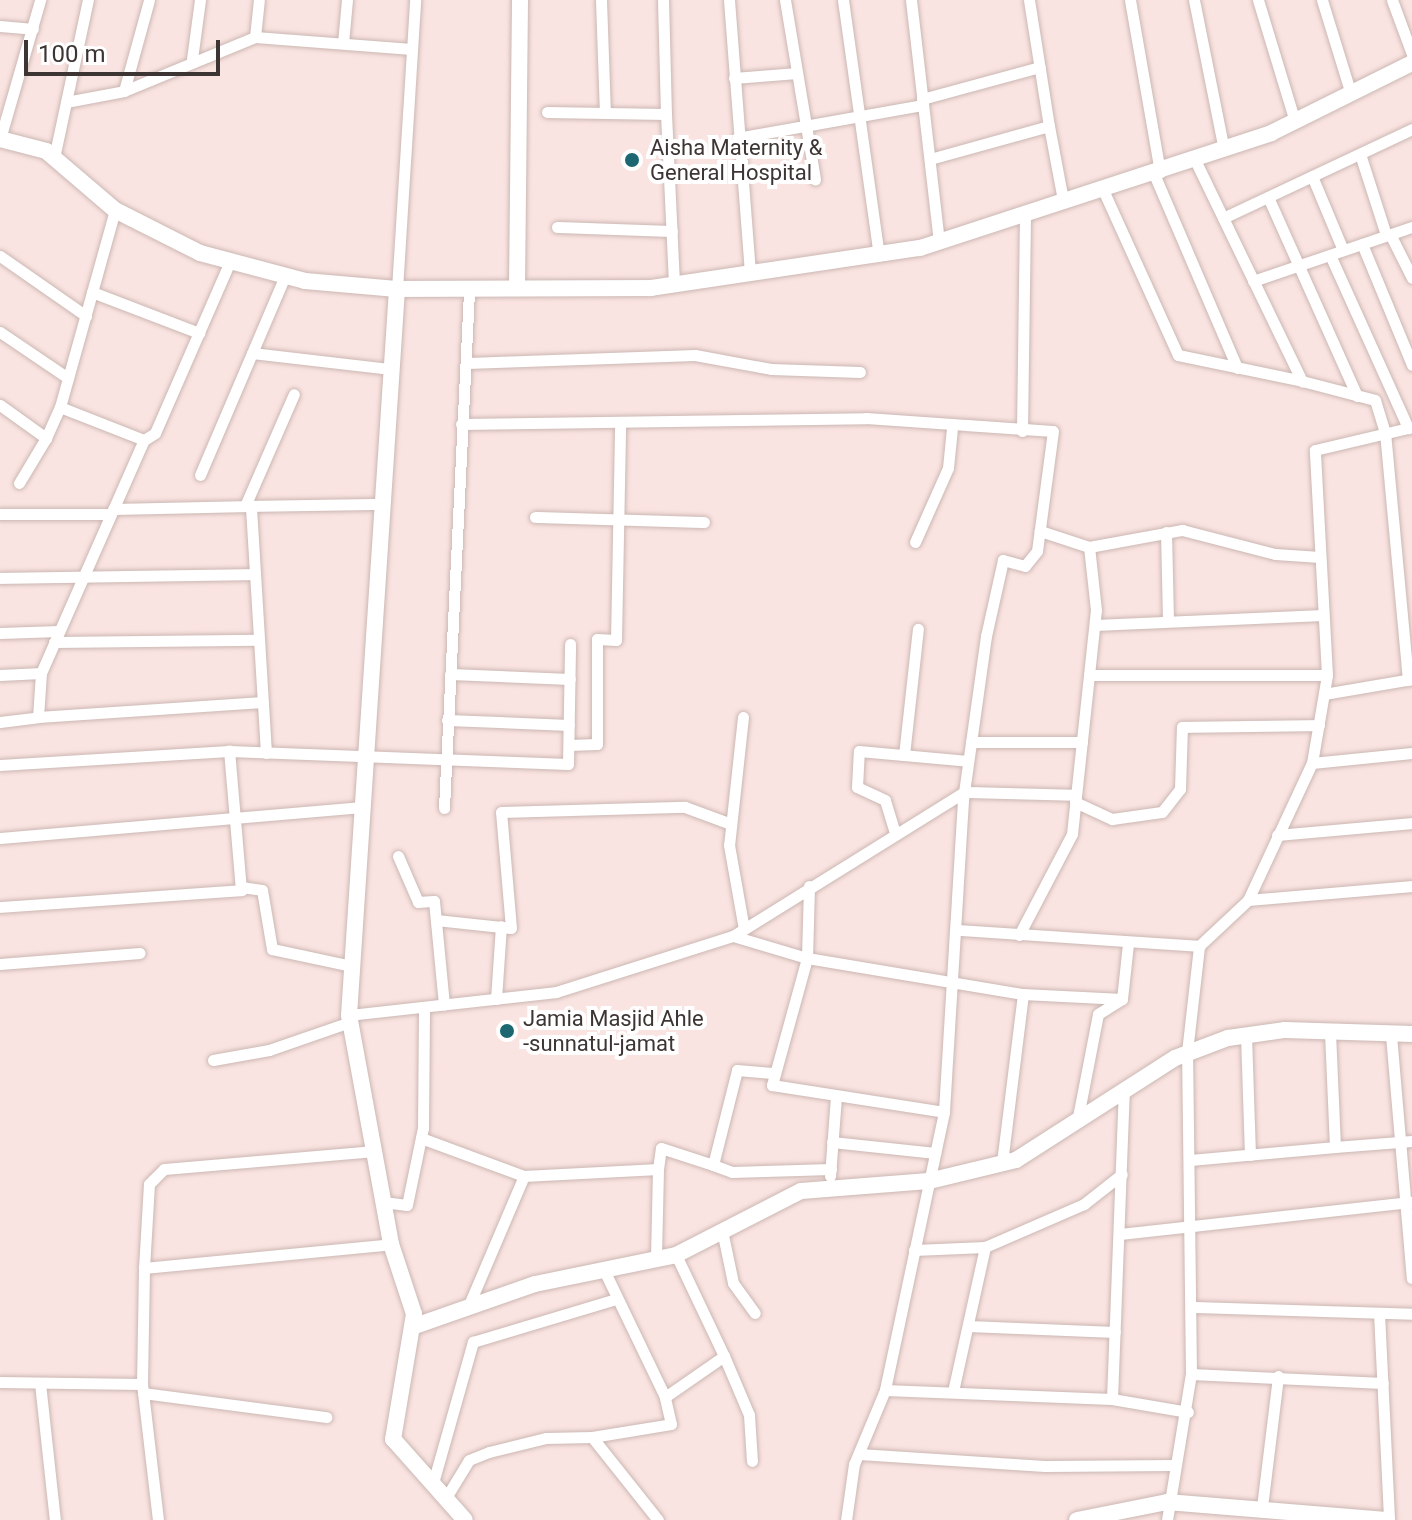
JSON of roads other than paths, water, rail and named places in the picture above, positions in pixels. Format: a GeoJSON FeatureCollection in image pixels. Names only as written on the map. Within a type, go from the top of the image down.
{"type":"FeatureCollection","features":[{"type":"Feature","properties":{"kind":"street"},"geometry":{"type":"LineString","coordinates":[[40,0],[0,139],[54,158],[115,210],[230,261],[285,276],[397,289],[469,291],[674,285],[879,255],[939,241],[1063,200],[1104,192],[1224,150],[1295,122],[1412,63]]}},
{"type":"Feature","properties":{"kind":"street"},"geometry":{"type":"LineString","coordinates":[[54,158],[88,0]]}},
{"type":"Feature","properties":{"kind":"street"},"geometry":{"type":"LineString","coordinates":[[124,91],[149,0]]}},
{"type":"Feature","properties":{"kind":"street"},"geometry":{"type":"LineString","coordinates":[[192,59],[200,0]]}},
{"type":"Feature","properties":{"kind":"street"},"geometry":{"type":"LineString","coordinates":[[255,37],[259,0]]}},
{"type":"Feature","properties":{"kind":"street"},"geometry":{"type":"LineString","coordinates":[[343,43],[347,0]]}},
{"type":"Feature","properties":{"kind":"street"},"geometry":{"type":"LineString","coordinates":[[415,0],[350,1018],[391,1244],[415,1326],[393,1439],[447,1496],[465,1520]]}},
{"type":"Feature","properties":{"kind":"street"},"geometry":{"type":"LineString","coordinates":[[517,288],[520,0]]}},
{"type":"Feature","properties":{"kind":"street"},"geometry":{"type":"LineString","coordinates":[[601,0],[605,112]]}},
{"type":"Feature","properties":{"kind":"street"},"geometry":{"type":"LineString","coordinates":[[663,0],[674,285]]}},
{"type":"Feature","properties":{"kind":"street"},"geometry":{"type":"LineString","coordinates":[[729,0],[737,138],[750,274]]}},
{"type":"Feature","properties":{"kind":"street"},"geometry":{"type":"LineString","coordinates":[[785,0],[815,180]]}},
{"type":"Feature","properties":{"kind":"street"},"geometry":{"type":"LineString","coordinates":[[843,0],[879,255]]}},
{"type":"Feature","properties":{"kind":"street"},"geometry":{"type":"LineString","coordinates":[[911,0],[939,241]]}},
{"type":"Feature","properties":{"kind":"street"},"geometry":{"type":"LineString","coordinates":[[1029,0],[1063,200]]}},
{"type":"Feature","properties":{"kind":"street"},"geometry":{"type":"LineString","coordinates":[[1130,0],[1157,173],[1237,368]]}},
{"type":"Feature","properties":{"kind":"street"},"geometry":{"type":"LineString","coordinates":[[1194,0],[1224,150]]}},
{"type":"Feature","properties":{"kind":"street"},"geometry":{"type":"LineString","coordinates":[[1258,0],[1295,122]]}},
{"type":"Feature","properties":{"kind":"street"},"geometry":{"type":"LineString","coordinates":[[1322,0],[1351,94]]}},
{"type":"Feature","properties":{"kind":"street"},"geometry":{"type":"LineString","coordinates":[[1392,0],[1412,54]]}},
{"type":"Feature","properties":{"kind":"street"},"geometry":{"type":"LineString","coordinates":[[0,26],[33,29]]}},
{"type":"Feature","properties":{"kind":"street"},"geometry":{"type":"LineString","coordinates":[[66,102],[124,91],[192,59],[255,37],[412,49]]}},
{"type":"Feature","properties":{"kind":"street"},"geometry":{"type":"LineString","coordinates":[[737,138],[807,131],[860,121],[1040,67]]}},
{"type":"Feature","properties":{"kind":"street"},"geometry":{"type":"LineString","coordinates":[[734,78],[797,73]]}},
{"type":"Feature","properties":{"kind":"street"},"geometry":{"type":"LineString","coordinates":[[547,112],[666,114]]}},
{"type":"Feature","properties":{"kind":"street"},"geometry":{"type":"LineString","coordinates":[[930,159],[1049,126]]}},
{"type":"Feature","properties":{"kind":"street"},"geometry":{"type":"LineString","coordinates":[[1223,218],[1412,129]]}},
{"type":"Feature","properties":{"kind":"street"},"geometry":{"type":"LineString","coordinates":[[1360,154],[1388,235],[1412,278]]}},
{"type":"Feature","properties":{"kind":"street"},"geometry":{"type":"LineString","coordinates":[[1195,160],[1302,381]]}},
{"type":"Feature","properties":{"kind":"street"},"geometry":{"type":"LineString","coordinates":[[1312,176],[1343,250]]}},
{"type":"Feature","properties":{"kind":"street"},"geometry":{"type":"LineString","coordinates":[[1104,192],[1178,355],[1375,400],[1385,432],[1406,596],[1410,679],[1324,694]]}},
{"type":"Feature","properties":{"kind":"street"},"geometry":{"type":"LineString","coordinates":[[1268,197],[1357,396]]}},
{"type":"Feature","properties":{"kind":"street"},"geometry":{"type":"LineString","coordinates":[[19,483],[60,407],[115,210]]}},
{"type":"Feature","properties":{"kind":"street"},"geometry":{"type":"LineString","coordinates":[[1022,431],[1025,211]]}},
{"type":"Feature","properties":{"kind":"street"},"geometry":{"type":"LineString","coordinates":[[557,227],[672,231]]}},
{"type":"Feature","properties":{"kind":"street"},"geometry":{"type":"LineString","coordinates":[[1253,281],[1412,227]]}},
{"type":"Feature","properties":{"kind":"street"},"geometry":{"type":"LineString","coordinates":[[1362,244],[1412,365]]}},
{"type":"Feature","properties":{"kind":"street"},"geometry":{"type":"LineString","coordinates":[[1167,1520],[1167,1502],[1188,1412],[1195,1307],[1187,1052],[1199,946],[1248,900],[1312,763],[1327,675],[1315,450],[1410,427],[1330,255]]}},
{"type":"Feature","properties":{"kind":"street"},"geometry":{"type":"LineString","coordinates":[[0,256],[86,316]]}},
{"type":"Feature","properties":{"kind":"street"},"geometry":{"type":"LineString","coordinates":[[38,717],[41,673],[144,440],[155,433],[230,261]]}},
{"type":"Feature","properties":{"kind":"street"},"geometry":{"type":"LineString","coordinates":[[200,475],[285,276]]}},
{"type":"Feature","properties":{"kind":"street"},"geometry":{"type":"LineString","coordinates":[[444,808],[469,291]]}},
{"type":"Feature","properties":{"kind":"street"},"geometry":{"type":"LineString","coordinates":[[92,292],[199,333]]}},
{"type":"Feature","properties":{"kind":"street"},"geometry":{"type":"LineString","coordinates":[[0,332],[68,378]]}},
{"type":"Feature","properties":{"kind":"street"},"geometry":{"type":"LineString","coordinates":[[252,353],[391,369]]}},
{"type":"Feature","properties":{"kind":"street"},"geometry":{"type":"LineString","coordinates":[[467,363],[695,355],[771,369],[860,372]]}},
{"type":"Feature","properties":{"kind":"street"},"geometry":{"type":"LineString","coordinates":[[266,753],[248,506],[294,394]]}},
{"type":"Feature","properties":{"kind":"street"},"geometry":{"type":"LineString","coordinates":[[0,405],[46,438]]}},
{"type":"Feature","properties":{"kind":"street"},"geometry":{"type":"LineString","coordinates":[[60,407],[144,440]]}},
{"type":"Feature","properties":{"kind":"street"},"geometry":{"type":"LineString","coordinates":[[461,424],[620,425],[866,418],[952,428],[1053,431],[1040,531],[1025,566],[1003,560],[964,792],[959,930],[944,1112],[885,1390],[859,1454],[846,1520]]}},
{"type":"Feature","properties":{"kind":"street"},"geometry":{"type":"LineString","coordinates":[[569,745],[597,744],[597,639],[616,640],[620,425]]}},
{"type":"Feature","properties":{"kind":"street"},"geometry":{"type":"LineString","coordinates":[[915,542],[948,468],[952,428]]}},
{"type":"Feature","properties":{"kind":"street"},"geometry":{"type":"LineString","coordinates":[[0,514],[383,504]]}},
{"type":"Feature","properties":{"kind":"street"},"geometry":{"type":"LineString","coordinates":[[535,517],[618,525],[704,522]]}},
{"type":"Feature","properties":{"kind":"street"},"geometry":{"type":"LineString","coordinates":[[1040,531],[1089,547],[1166,532],[1320,557]]}},
{"type":"Feature","properties":{"kind":"street"},"geometry":{"type":"LineString","coordinates":[[1166,532],[1168,621]]}},
{"type":"Feature","properties":{"kind":"street"},"geometry":{"type":"LineString","coordinates":[[1019,935],[1072,834],[1095,625],[1089,547]]}},
{"type":"Feature","properties":{"kind":"street"},"geometry":{"type":"LineString","coordinates":[[0,578],[255,574]]}},
{"type":"Feature","properties":{"kind":"street"},"geometry":{"type":"LineString","coordinates":[[1095,625],[1323,615]]}},
{"type":"Feature","properties":{"kind":"street"},"geometry":{"type":"LineString","coordinates":[[904,755],[918,629]]}},
{"type":"Feature","properties":{"kind":"street"},"geometry":{"type":"LineString","coordinates":[[0,633],[259,640]]}},
{"type":"Feature","properties":{"kind":"street"},"geometry":{"type":"LineString","coordinates":[[0,765],[229,751],[568,764],[570,644]]}},
{"type":"Feature","properties":{"kind":"street"},"geometry":{"type":"LineString","coordinates":[[0,675],[41,673]]}},
{"type":"Feature","properties":{"kind":"street"},"geometry":{"type":"LineString","coordinates":[[450,674],[570,679]]}},
{"type":"Feature","properties":{"kind":"street"},"geometry":{"type":"LineString","coordinates":[[1089,675],[1327,675]]}},
{"type":"Feature","properties":{"kind":"street"},"geometry":{"type":"LineString","coordinates":[[0,722],[263,702]]}},
{"type":"Feature","properties":{"kind":"street"},"geometry":{"type":"LineString","coordinates":[[743,717],[731,824],[744,929]]}},
{"type":"Feature","properties":{"kind":"street"},"geometry":{"type":"LineString","coordinates":[[447,720],[569,725]]}},
{"type":"Feature","properties":{"kind":"street"},"geometry":{"type":"LineString","coordinates":[[213,1060],[269,1050],[350,1018],[556,992],[733,936],[964,792],[1076,799],[1112,819],[1162,812],[1180,789],[1182,727],[1319,725]]}},
{"type":"Feature","properties":{"kind":"street"},"geometry":{"type":"LineString","coordinates":[[971,742],[1082,742]]}},
{"type":"Feature","properties":{"kind":"street"},"geometry":{"type":"LineString","coordinates":[[229,751],[241,887]]}},
{"type":"Feature","properties":{"kind":"street"},"geometry":{"type":"LineString","coordinates":[[895,833],[885,800],[857,787],[859,751],[968,761]]}},
{"type":"Feature","properties":{"kind":"street"},"geometry":{"type":"LineString","coordinates":[[1312,763],[1412,753]]}},
{"type":"Feature","properties":{"kind":"street"},"geometry":{"type":"LineString","coordinates":[[0,838],[363,807]]}},
{"type":"Feature","properties":{"kind":"street"},"geometry":{"type":"LineString","coordinates":[[436,920],[511,928],[501,812],[685,807],[731,824]]}},
{"type":"Feature","properties":{"kind":"street"},"geometry":{"type":"LineString","coordinates":[[1277,835],[1412,823]]}},
{"type":"Feature","properties":{"kind":"street"},"geometry":{"type":"LineString","coordinates":[[398,856],[418,902],[434,901],[444,1005]]}},
{"type":"Feature","properties":{"kind":"street"},"geometry":{"type":"LineString","coordinates":[[809,886],[807,958],[772,1085],[944,1112]]}},
{"type":"Feature","properties":{"kind":"street"},"geometry":{"type":"LineString","coordinates":[[1248,900],[1412,886],[1412,892]]}},
{"type":"Feature","properties":{"kind":"street"},"geometry":{"type":"LineString","coordinates":[[0,907],[241,887],[262,890],[272,949],[352,966]]}},
{"type":"Feature","properties":{"kind":"street"},"geometry":{"type":"LineString","coordinates":[[496,999],[501,926]]}},
{"type":"Feature","properties":{"kind":"street"},"geometry":{"type":"LineString","coordinates":[[959,930],[1128,944],[1199,946]]}},
{"type":"Feature","properties":{"kind":"street"},"geometry":{"type":"LineString","coordinates":[[733,936],[807,958],[955,985],[1023,994],[1122,999]]}},
{"type":"Feature","properties":{"kind":"street"},"geometry":{"type":"LineString","coordinates":[[1122,999],[1128,944]]}},
{"type":"Feature","properties":{"kind":"street"},"geometry":{"type":"LineString","coordinates":[[0,964],[140,953]]}},
{"type":"Feature","properties":{"kind":"street"},"geometry":{"type":"LineString","coordinates":[[1002,1163],[1023,994]]}},
{"type":"Feature","properties":{"kind":"street"},"geometry":{"type":"LineString","coordinates":[[1077,1122],[1098,1014],[1122,999]]}},
{"type":"Feature","properties":{"kind":"street"},"geometry":{"type":"LineString","coordinates":[[383,1202],[407,1205],[421,1138],[424,1007]]}},
{"type":"Feature","properties":{"kind":"street"},"geometry":{"type":"LineString","coordinates":[[1330,1032],[1335,1147]]}},
{"type":"Feature","properties":{"kind":"street"},"geometry":{"type":"LineString","coordinates":[[415,1326],[468,1307],[603,1268],[676,1255],[723,1235],[801,1191],[929,1181],[1002,1163],[1077,1122],[1187,1052],[1246,1035],[1330,1032],[1412,1034]]}},
{"type":"Feature","properties":{"kind":"street"},"geometry":{"type":"LineString","coordinates":[[1246,1035],[1250,1155]]}},
{"type":"Feature","properties":{"kind":"street"},"geometry":{"type":"LineString","coordinates":[[1391,1035],[1406,1141],[1412,1278]]}},
{"type":"Feature","properties":{"kind":"street"},"geometry":{"type":"LineString","coordinates":[[713,1165],[737,1070],[775,1073]]}},
{"type":"Feature","properties":{"kind":"street"},"geometry":{"type":"LineString","coordinates":[[1112,1399],[1124,1091]]}},
{"type":"Feature","properties":{"kind":"street"},"geometry":{"type":"LineString","coordinates":[[829,1187],[836,1097]]}},
{"type":"Feature","properties":{"kind":"street"},"geometry":{"type":"LineString","coordinates":[[421,1138],[524,1176],[658,1169]]}},
{"type":"Feature","properties":{"kind":"street"},"geometry":{"type":"LineString","coordinates":[[1190,1160],[1406,1141]]}},
{"type":"Feature","properties":{"kind":"street"},"geometry":{"type":"LineString","coordinates":[[832,1142],[935,1153]]}},
{"type":"Feature","properties":{"kind":"street"},"geometry":{"type":"LineString","coordinates":[[656,1259],[661,1148],[732,1172],[831,1169]]}},
{"type":"Feature","properties":{"kind":"street"},"geometry":{"type":"LineString","coordinates":[[158,1520],[143,1388],[144,1268],[149,1184],[164,1169],[372,1151]]}},
{"type":"Feature","properties":{"kind":"street"},"geometry":{"type":"LineString","coordinates":[[914,1250],[985,1247],[1084,1204],[1122,1174]]}},
{"type":"Feature","properties":{"kind":"street"},"geometry":{"type":"LineString","coordinates":[[468,1307],[524,1176]]}},
{"type":"Feature","properties":{"kind":"street"},"geometry":{"type":"LineString","coordinates":[[1120,1234],[1194,1231],[1409,1202]]}},
{"type":"Feature","properties":{"kind":"street"},"geometry":{"type":"LineString","coordinates":[[723,1235],[733,1283],[755,1313]]}},
{"type":"Feature","properties":{"kind":"street"},"geometry":{"type":"LineString","coordinates":[[144,1268],[391,1244]]}},
{"type":"Feature","properties":{"kind":"street"},"geometry":{"type":"LineString","coordinates":[[953,1391],[985,1247]]}},
{"type":"Feature","properties":{"kind":"street"},"geometry":{"type":"LineString","coordinates":[[676,1255],[749,1415],[752,1461]]}},
{"type":"Feature","properties":{"kind":"street"},"geometry":{"type":"LineString","coordinates":[[447,1496],[469,1460],[489,1452],[546,1438],[592,1437],[671,1424],[665,1397],[603,1268]]}},
{"type":"Feature","properties":{"kind":"street"},"geometry":{"type":"LineString","coordinates":[[433,1483],[473,1342],[616,1299]]}},
{"type":"Feature","properties":{"kind":"street"},"geometry":{"type":"LineString","coordinates":[[1195,1307],[1412,1314]]}},
{"type":"Feature","properties":{"kind":"street"},"geometry":{"type":"LineString","coordinates":[[1077,1520],[1167,1502],[1262,1507],[1388,1520],[1379,1313]]}},
{"type":"Feature","properties":{"kind":"street"},"geometry":{"type":"LineString","coordinates":[[968,1326],[1115,1332]]}},
{"type":"Feature","properties":{"kind":"street"},"geometry":{"type":"LineString","coordinates":[[665,1397],[724,1356]]}},
{"type":"Feature","properties":{"kind":"street"},"geometry":{"type":"LineString","coordinates":[[1191,1374],[1383,1383]]}},
{"type":"Feature","properties":{"kind":"street"},"geometry":{"type":"LineString","coordinates":[[1262,1507],[1278,1376]]}},
{"type":"Feature","properties":{"kind":"street"},"geometry":{"type":"LineString","coordinates":[[0,1382],[143,1388],[326,1417]]}},
{"type":"Feature","properties":{"kind":"street"},"geometry":{"type":"LineString","coordinates":[[40,1383],[55,1520]]}},
{"type":"Feature","properties":{"kind":"street"},"geometry":{"type":"LineString","coordinates":[[885,1390],[1112,1399],[1188,1412]]}},
{"type":"Feature","properties":{"kind":"street"},"geometry":{"type":"LineString","coordinates":[[592,1437],[658,1520]]}},
{"type":"Feature","properties":{"kind":"street"},"geometry":{"type":"LineString","coordinates":[[859,1454],[1045,1466],[1175,1465]]}},
{"type":"Feature","properties":{"kind":"place","name":"Aisha Maternity & General Hospital"},"geometry":{"type":"Point","coordinates":[632,160]}},
{"type":"Feature","properties":{"kind":"place","name":"Jamia Masjid Ahle -sunnatul-jamat"},"geometry":{"type":"Point","coordinates":[507,1031]}}]}
